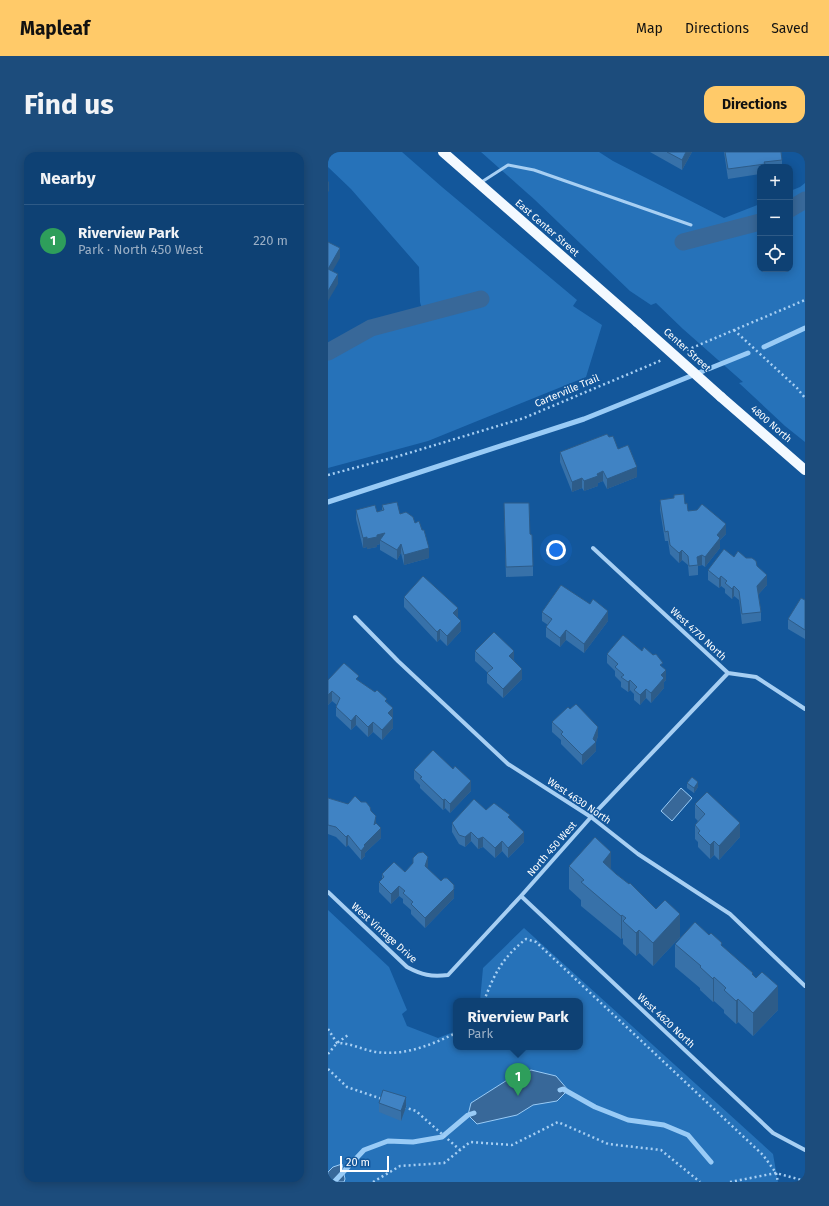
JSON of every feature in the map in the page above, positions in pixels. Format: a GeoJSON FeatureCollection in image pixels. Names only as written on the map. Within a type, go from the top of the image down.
{"type":"FeatureCollection","features":[{"type":"Feature","properties":{"kind":"main road","name":"East Center Street"},"geometry":{"type":"LineString","coordinates":[[443,152],[637,322]]}},
{"type":"Feature","properties":{"kind":"main road","name":"Center Street"},"geometry":{"type":"LineString","coordinates":[[637,322],[721,397]]}},
{"type":"Feature","properties":{"kind":"main road","name":"4800 North"},"geometry":{"type":"LineString","coordinates":[[721,397],[805,470]]}},
{"type":"Feature","properties":{"kind":"street","name":"West 4770 North"},"geometry":{"type":"LineString","coordinates":[[593,548],[728,673],[756,677],[805,709]]}},
{"type":"Feature","properties":{"kind":"street","name":"West 4630 North"},"geometry":{"type":"LineString","coordinates":[[355,617],[398,661],[508,764],[591,817],[638,854],[730,914],[805,986]]}},
{"type":"Feature","properties":{"kind":"street","name":"North 450 West"},"geometry":{"type":"LineString","coordinates":[[434,977],[448,975],[591,817],[728,673]]}},
{"type":"Feature","properties":{"kind":"street","name":"West Vintage Drive"},"geometry":{"type":"LineString","coordinates":[[328,892],[407,967],[420,974],[434,977]]}},
{"type":"Feature","properties":{"kind":"street","name":"West 4620 North"},"geometry":{"type":"LineString","coordinates":[[521,896],[773,1133],[805,1150]]}},
{"type":"Feature","properties":{"kind":"lane"},"geometry":{"type":"LineString","coordinates":[[479,184],[508,165],[534,170],[691,225]]}},
{"type":"Feature","properties":{"kind":"path"},"geometry":{"type":"LineString","coordinates":[[684,351],[805,300]]}},
{"type":"Feature","properties":{"kind":"path"},"geometry":{"type":"LineString","coordinates":[[734,330],[797,388],[805,398]]}},
{"type":"Feature","properties":{"kind":"path","name":"Carterville Trail"},"geometry":{"type":"LineString","coordinates":[[328,474],[399,456],[524,418],[669,357]]}},
{"type":"Feature","properties":{"kind":"path"},"geometry":{"type":"LineString","coordinates":[[485,998],[492,978],[511,951],[526,939],[536,942],[763,1155],[776,1173],[778,1182]]}},
{"type":"Feature","properties":{"kind":"path"},"geometry":{"type":"LineString","coordinates":[[328,1029],[337,1043]]}},
{"type":"Feature","properties":{"kind":"path"},"geometry":{"type":"LineString","coordinates":[[337,1043],[348,1043],[376,1052],[405,1053],[453,1034]]}},
{"type":"Feature","properties":{"kind":"path"},"geometry":{"type":"LineString","coordinates":[[328,1054],[337,1043],[348,1035]]}},
{"type":"Feature","properties":{"kind":"path"},"geometry":{"type":"LineString","coordinates":[[328,1069],[347,1087],[389,1101]]}},
{"type":"Feature","properties":{"kind":"path"},"geometry":{"type":"LineString","coordinates":[[400,1105],[416,1110],[460,1150]]}},
{"type":"Feature","properties":{"kind":"path"},"geometry":{"type":"LineString","coordinates":[[373,1182],[400,1166],[444,1163],[470,1142],[512,1145],[558,1122],[608,1144],[661,1150],[700,1182]]}},
{"type":"Feature","properties":{"kind":"path"},"geometry":{"type":"LineString","coordinates":[[730,1182],[776,1173],[805,1181]]}},
{"type":"Feature","properties":{"kind":"shaded area"},"geometry":{"type":"Polygon","coordinates":[[[328,152],[402,152],[577,300],[573,306],[602,325],[586,377],[428,441],[328,468],[328,358],[373,335],[425,319],[420,302],[419,267],[351,189],[328,167],[328,152]]]}},
{"type":"Feature","properties":{"kind":"shaded area"},"geometry":{"type":"Polygon","coordinates":[[[481,152],[599,152],[613,161],[724,218],[757,205],[757,272],[793,272],[793,190],[805,183],[805,442],[785,426],[739,383],[743,382],[656,303],[651,305],[630,291],[535,200],[481,152]]]}},
{"type":"Feature","properties":{"kind":"shaded area"},"geometry":{"type":"Polygon","coordinates":[[[681,788],[692,798],[672,821],[661,811],[681,788]]]}},
{"type":"Feature","properties":{"kind":"shaded area"},"geometry":{"type":"Polygon","coordinates":[[[328,910],[389,967],[407,1010],[402,1014],[407,1026],[438,1038],[453,1032],[453,1050],[583,1050],[583,998],[480,998],[483,968],[524,928],[773,1154],[778,1182],[328,1182],[328,910]]]}},
{"type":"Feature","properties":{"kind":"shaded area"},"geometry":{"type":"Polygon","coordinates":[[[531,1070],[556,1076],[568,1090],[557,1101],[533,1105],[517,1115],[477,1124],[468,1115],[471,1103],[512,1077],[531,1070]]]}},
{"type":"Feature","properties":{"kind":"shaded area"},"geometry":{"type":"Polygon","coordinates":[[[342,1164],[345,1179],[344,1182],[328,1182],[328,1172],[333,1167],[342,1164]]]}},
{"type":"Feature","properties":{"kind":"building"},"geometry":{"type":"Polygon","coordinates":[[[667,152],[686,152],[682,160],[667,152]]]}},
{"type":"Feature","properties":{"kind":"building"},"geometry":{"type":"Polygon","coordinates":[[[725,152],[781,152],[782,160],[728,169],[725,152]]]}},
{"type":"Feature","properties":{"kind":"building"},"geometry":{"type":"Polygon","coordinates":[[[328,242],[340,248],[328,269],[328,242]]]}},
{"type":"Feature","properties":{"kind":"building"},"geometry":{"type":"Polygon","coordinates":[[[328,269],[338,274],[328,291],[328,269]]]}},
{"type":"Feature","properties":{"kind":"building"},"geometry":{"type":"Polygon","coordinates":[[[607,434],[609,437],[613,436],[618,449],[628,445],[637,467],[607,479],[603,471],[597,474],[598,476],[584,481],[582,478],[572,482],[560,452],[607,434]]]}},
{"type":"Feature","properties":{"kind":"building"},"geometry":{"type":"Polygon","coordinates":[[[684,494],[685,504],[687,503],[688,511],[697,510],[702,504],[726,524],[717,535],[720,538],[705,557],[702,555],[697,557],[698,565],[689,566],[688,556],[682,550],[679,553],[670,545],[668,531],[665,532],[660,500],[674,498],[674,495],[684,494]]]}},
{"type":"Feature","properties":{"kind":"building"},"geometry":{"type":"Polygon","coordinates":[[[397,502],[400,514],[406,512],[413,517],[415,523],[419,521],[422,530],[424,530],[429,548],[404,555],[401,544],[397,550],[380,540],[385,533],[377,535],[377,537],[367,539],[367,537],[363,538],[356,510],[375,505],[377,512],[384,510],[382,505],[397,502]]]}},
{"type":"Feature","properties":{"kind":"building"},"geometry":{"type":"Polygon","coordinates":[[[504,503],[529,503],[533,566],[506,567],[504,503]]]}},
{"type":"Feature","properties":{"kind":"building"},"geometry":{"type":"Polygon","coordinates":[[[724,549],[734,557],[738,551],[746,558],[752,558],[756,561],[757,566],[767,575],[757,586],[761,612],[742,614],[739,591],[734,586],[732,589],[725,583],[727,581],[721,576],[719,579],[708,570],[724,549]]]}},
{"type":"Feature","properties":{"kind":"building"},"geometry":{"type":"Polygon","coordinates":[[[423,576],[458,608],[453,613],[461,621],[447,636],[440,629],[437,632],[404,597],[423,576]]]}},
{"type":"Feature","properties":{"kind":"building"},"geometry":{"type":"Polygon","coordinates":[[[561,585],[590,604],[593,599],[608,611],[584,644],[566,630],[560,638],[546,627],[552,619],[542,612],[561,585]]]}},
{"type":"Feature","properties":{"kind":"building"},"geometry":{"type":"Polygon","coordinates":[[[801,598],[805,600],[805,630],[788,619],[801,598]]]}},
{"type":"Feature","properties":{"kind":"building"},"geometry":{"type":"Polygon","coordinates":[[[494,632],[514,651],[509,656],[522,669],[503,689],[487,673],[493,668],[475,651],[494,632]]]}},
{"type":"Feature","properties":{"kind":"building"},"geometry":{"type":"Polygon","coordinates":[[[623,635],[642,651],[644,647],[653,655],[656,654],[663,663],[660,665],[666,670],[661,675],[664,678],[651,693],[646,689],[640,695],[634,690],[637,687],[630,680],[628,682],[621,677],[624,675],[615,667],[618,664],[607,654],[623,635]]]}},
{"type":"Feature","properties":{"kind":"building"},"geometry":{"type":"Polygon","coordinates":[[[344,663],[359,676],[356,679],[375,692],[377,690],[387,699],[385,701],[393,708],[388,713],[393,718],[382,730],[373,722],[368,727],[356,715],[351,721],[336,707],[340,698],[332,691],[328,695],[328,680],[344,663]]]}},
{"type":"Feature","properties":{"kind":"building"},"geometry":{"type":"Polygon","coordinates":[[[576,704],[598,727],[593,739],[596,742],[582,755],[561,734],[563,732],[552,722],[568,707],[570,709],[576,704]]]}},
{"type":"Feature","properties":{"kind":"building"},"geometry":{"type":"Polygon","coordinates":[[[433,750],[453,769],[455,766],[471,781],[450,804],[445,799],[443,800],[420,778],[422,777],[414,770],[433,750]]]}},
{"type":"Feature","properties":{"kind":"building"},"geometry":{"type":"Polygon","coordinates":[[[692,777],[698,782],[694,788],[687,783],[692,777]]]}},
{"type":"Feature","properties":{"kind":"building"},"geometry":{"type":"Polygon","coordinates":[[[707,792],[740,823],[719,846],[714,841],[710,845],[698,833],[700,831],[695,825],[705,814],[695,804],[707,792]]]}},
{"type":"Feature","properties":{"kind":"building"},"geometry":{"type":"Polygon","coordinates":[[[355,796],[361,802],[366,802],[376,816],[374,825],[376,823],[381,828],[364,845],[365,846],[361,851],[348,835],[346,837],[336,827],[328,825],[328,798],[348,804],[355,796]]]}},
{"type":"Feature","properties":{"kind":"building"},"geometry":{"type":"Polygon","coordinates":[[[474,799],[486,810],[494,803],[510,815],[508,817],[524,832],[508,848],[502,841],[495,848],[483,837],[478,839],[471,832],[465,837],[459,835],[452,823],[474,799]]]}},
{"type":"Feature","properties":{"kind":"building"},"geometry":{"type":"Polygon","coordinates":[[[595,837],[611,852],[603,862],[616,874],[629,884],[630,883],[656,909],[665,900],[680,914],[653,943],[639,930],[636,933],[623,921],[626,918],[622,915],[621,916],[581,882],[584,880],[569,866],[595,837]]]}},
{"type":"Feature","properties":{"kind":"building"},"geometry":{"type":"Polygon","coordinates":[[[423,852],[428,857],[425,866],[441,881],[444,878],[447,878],[454,885],[454,889],[425,918],[411,904],[413,902],[403,893],[405,891],[399,886],[391,894],[379,882],[384,877],[382,874],[394,862],[405,872],[413,863],[413,858],[418,853],[423,852]]]}},
{"type":"Feature","properties":{"kind":"building"},"geometry":{"type":"Polygon","coordinates":[[[695,922],[709,935],[711,933],[722,943],[721,945],[753,973],[752,974],[756,978],[762,972],[778,986],[753,1013],[738,999],[736,1001],[724,990],[726,988],[714,977],[713,979],[700,967],[701,966],[675,944],[695,922]]]}},
{"type":"Feature","properties":{"kind":"building"},"geometry":{"type":"Polygon","coordinates":[[[383,1090],[406,1097],[401,1111],[379,1103],[383,1090]]]}},
{"type":"Feature","properties":{"kind":"waterway"},"geometry":{"type":"LineString","coordinates":[[793,207],[805,200]]}},
{"type":"Feature","properties":{"kind":"waterway"},"geometry":{"type":"LineString","coordinates":[[683,242],[757,223]]}},
{"type":"Feature","properties":{"kind":"waterway"},"geometry":{"type":"LineString","coordinates":[[328,352],[371,328],[481,299]]}},
{"type":"Feature","properties":{"kind":"waterway"},"geometry":{"type":"LineString","coordinates":[[764,347],[805,328]]}},
{"type":"Feature","properties":{"kind":"waterway"},"geometry":{"type":"LineString","coordinates":[[328,502],[584,419],[748,353]]}},
{"type":"Feature","properties":{"kind":"waterway"},"geometry":{"type":"LineString","coordinates":[[560,1090],[563,1089],[595,1107],[628,1120],[664,1125],[688,1135],[711,1162]]}},
{"type":"Feature","properties":{"kind":"waterway"},"geometry":{"type":"LineString","coordinates":[[334,1182],[364,1150],[388,1141],[413,1142],[442,1137],[468,1115],[474,1113]]}},
{"type":"Feature","properties":{"kind":"place","name":"Riverview Park"},"geometry":{"type":"Point","coordinates":[518,1096]}}]}
